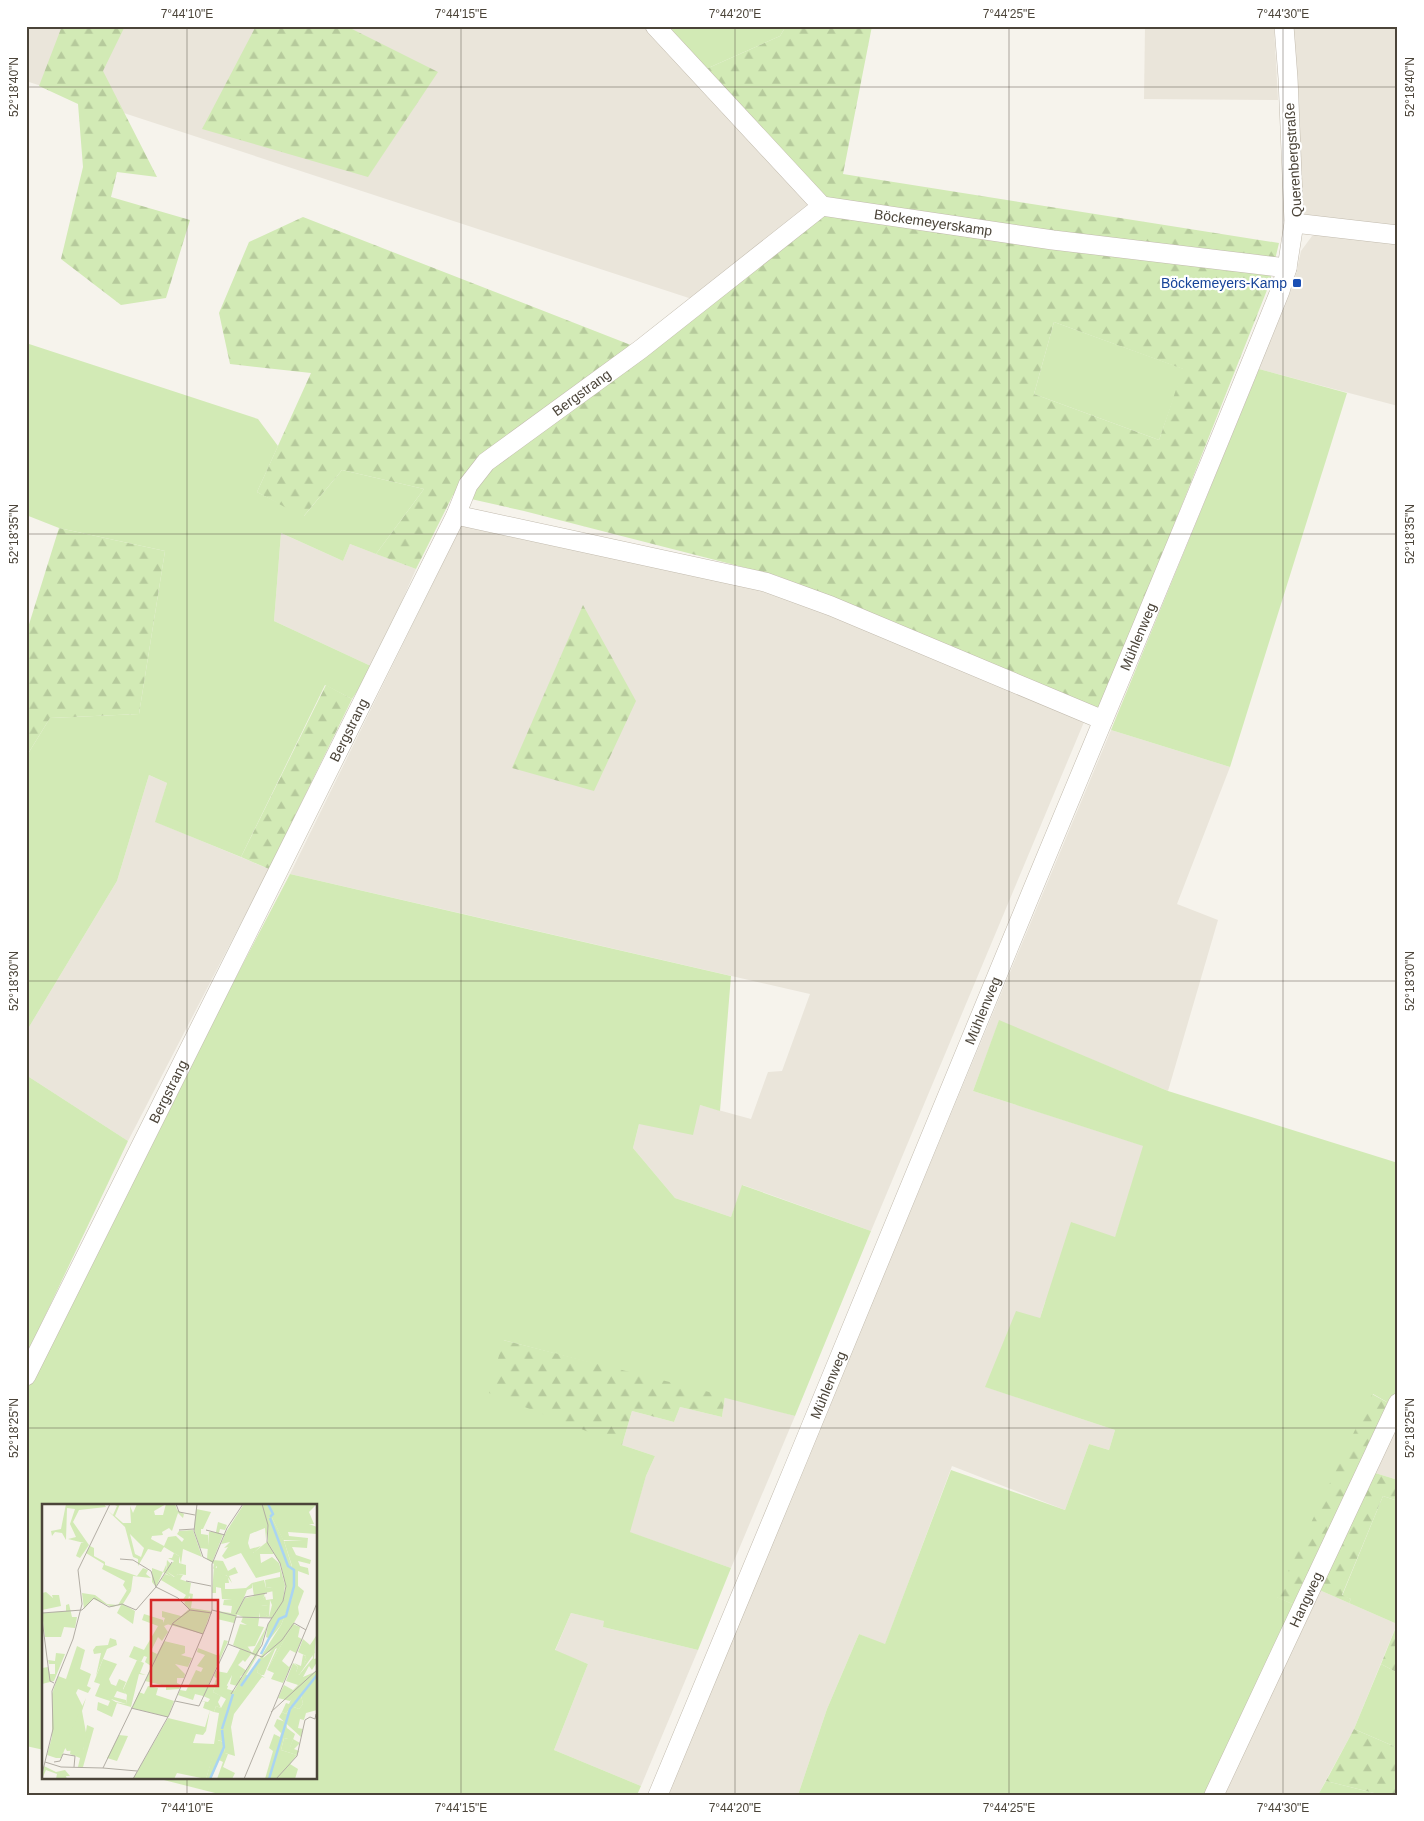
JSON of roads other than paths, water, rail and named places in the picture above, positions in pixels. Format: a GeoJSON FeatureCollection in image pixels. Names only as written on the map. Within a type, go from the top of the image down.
{"type":"FeatureCollection","features":[{"type":"Feature","properties":{"kind":"street"},"geometry":{"type":"LineString","coordinates":[[654,26],[822,206]]}},
{"type":"Feature","properties":{"kind":"street","name":"Querenbergstraße"},"geometry":{"type":"LineString","coordinates":[[1284,26],[1294,223],[1398,235]]}},
{"type":"Feature","properties":{"kind":"street","name":"Böckemeyerskamp"},"geometry":{"type":"LineString","coordinates":[[822,206],[1054,240],[1287,268]]}},
{"type":"Feature","properties":{"kind":"street","name":"Bergstrang"},"geometry":{"type":"LineString","coordinates":[[26,1376],[456,515],[468,486],[486,462],[641,349],[822,206]]}},
{"type":"Feature","properties":{"kind":"street","name":"Mühlenweg"},"geometry":{"type":"LineString","coordinates":[[658,1795],[1207,473],[1280,292],[1287,268],[1294,223]]}},
{"type":"Feature","properties":{"kind":"street"},"geometry":{"type":"LineString","coordinates":[[456,515],[765,582],[831,606],[1103,720]]}},
{"type":"Feature","properties":{"kind":"street","name":"Hangweg"},"geometry":{"type":"LineString","coordinates":[[1214,1795],[1398,1403]]}},
{"type":"Feature","properties":{"kind":"place","name":"Böckemeyers-Kamp"},"geometry":{"type":"Point","coordinates":[1297,283]}}]}
